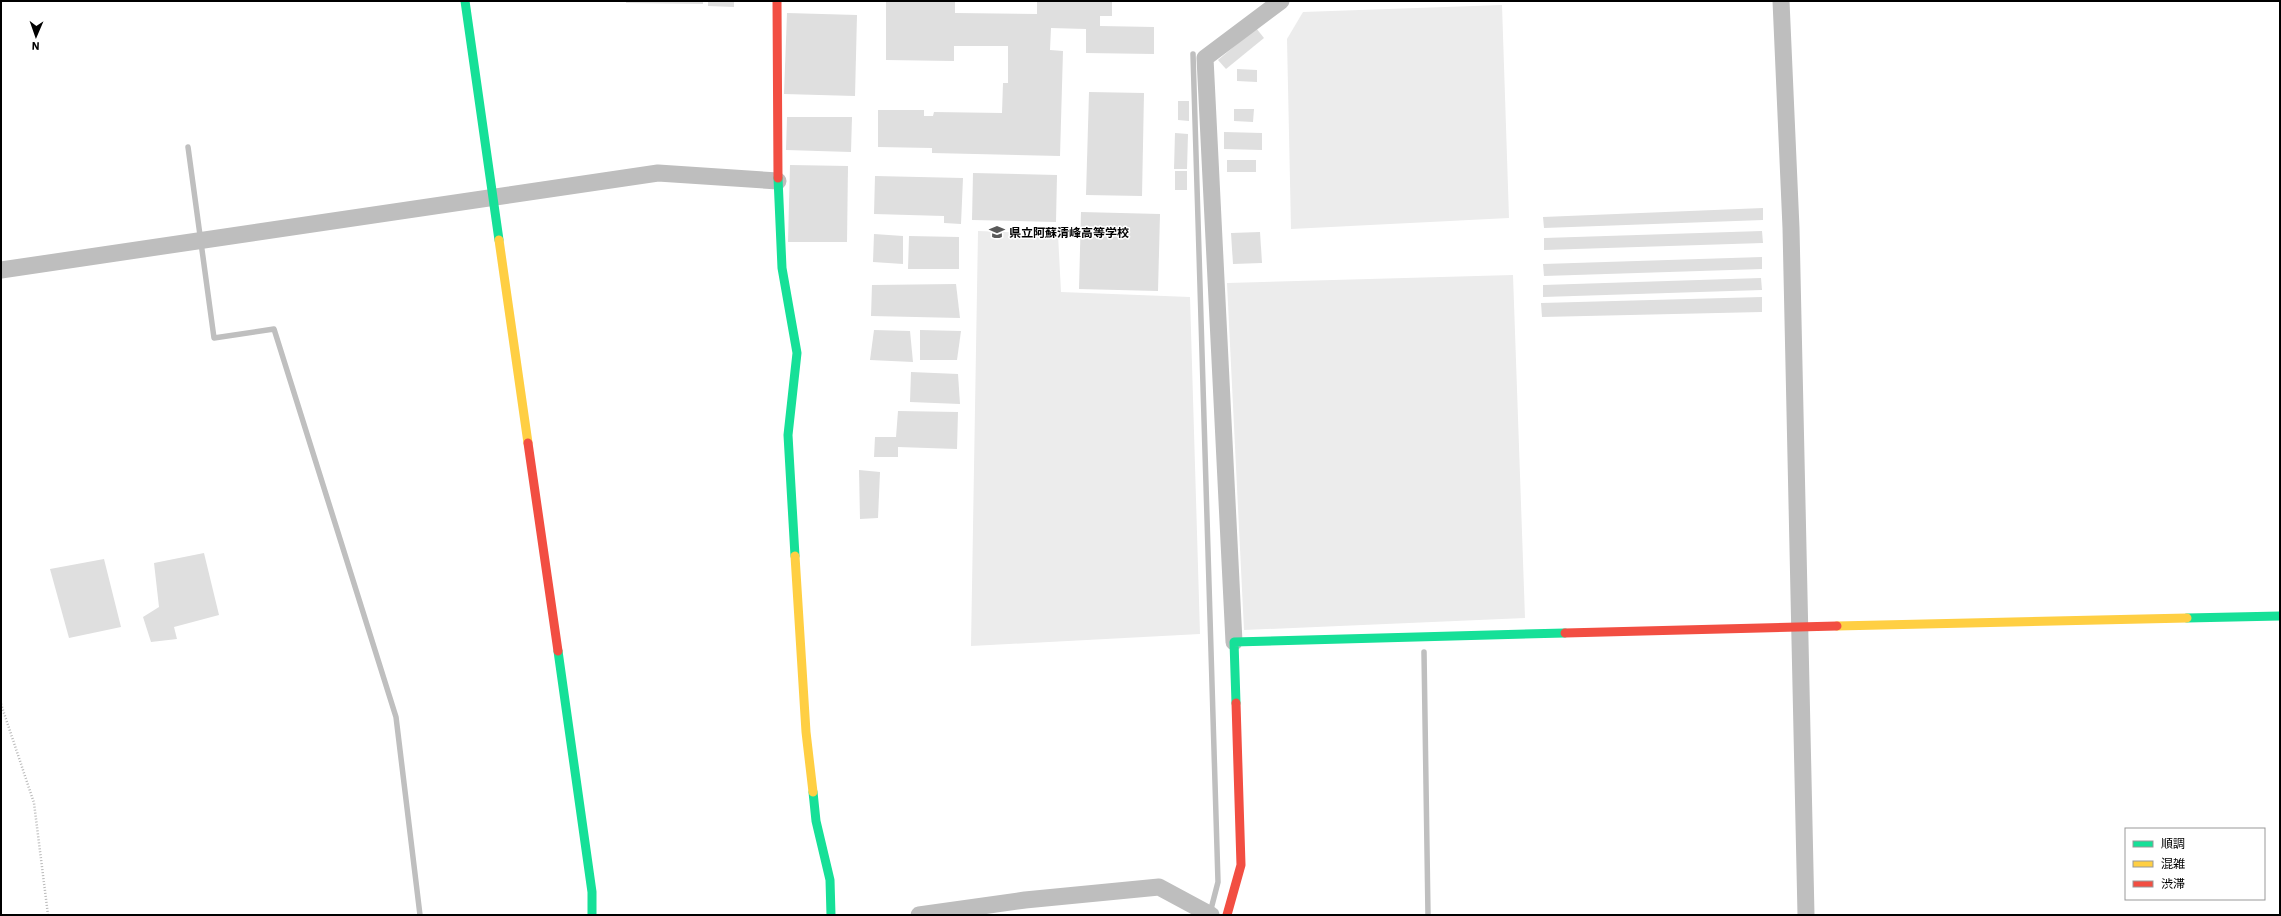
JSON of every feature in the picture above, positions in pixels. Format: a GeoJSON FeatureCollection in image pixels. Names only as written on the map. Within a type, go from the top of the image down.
{"type":"FeatureCollection","features":[{"type":"Feature","properties":{"kind":"street"},"geometry":{"type":"LineString","coordinates":[[465,1],[592,892],[592,915]]}},
{"type":"Feature","properties":{"kind":"street"},"geometry":{"type":"LineString","coordinates":[[777,1],[778,182],[782,268],[797,353],[788,435],[806,732],[816,821],[830,880],[831,915]]}},
{"type":"Feature","properties":{"kind":"street"},"geometry":{"type":"LineString","coordinates":[[1227,915],[1240,865],[1234,642],[1206,58],[1281,1]]}},
{"type":"Feature","properties":{"kind":"street"},"geometry":{"type":"LineString","coordinates":[[1781,1],[1791,228],[1806,915]]}},
{"type":"Feature","properties":{"kind":"street"},"geometry":{"type":"LineString","coordinates":[[1,270],[492,196],[658,173],[778,182]]}},
{"type":"Feature","properties":{"kind":"street"},"geometry":{"type":"LineString","coordinates":[[1234,642],[1799,626],[2280,616]]}},
{"type":"Feature","properties":{"kind":"street"},"geometry":{"type":"LineString","coordinates":[[919,915],[1025,900],[1159,887],[1211,915]]}},
{"type":"Feature","properties":{"kind":"path"},"geometry":{"type":"LineString","coordinates":[[1,704],[34,804],[48,915]]}},
{"type":"Feature","properties":{"kind":"shaded area"},"geometry":{"type":"Polygon","coordinates":[[[1502,5],[1509,218],[1291,229],[1287,39],[1303,12],[1502,5]]]}},
{"type":"Feature","properties":{"kind":"shaded area"},"geometry":{"type":"Polygon","coordinates":[[[978,231],[1058,234],[1061,292],[1190,297],[1200,634],[971,646],[978,231]]]}},
{"type":"Feature","properties":{"kind":"shaded area"},"geometry":{"type":"Polygon","coordinates":[[[1513,275],[1525,618],[1244,630],[1227,283],[1513,275]]]}},
{"type":"Feature","properties":{"kind":"building"},"geometry":{"type":"Polygon","coordinates":[[[626,1],[703,1],[703,4],[626,3],[626,1]]]}},
{"type":"Feature","properties":{"kind":"building"},"geometry":{"type":"Polygon","coordinates":[[[708,1],[734,1],[734,7],[708,6],[708,1]]]}},
{"type":"Feature","properties":{"kind":"building"},"geometry":{"type":"Polygon","coordinates":[[[886,1],[955,1],[955,13],[1037,14],[1037,1],[1112,1],[1112,16],[1100,16],[1100,26],[1154,27],[1154,54],[1086,53],[1086,29],[1051,28],[1050,50],[1063,51],[1060,156],[932,153],[932,148],[878,147],[878,110],[924,110],[924,116],[933,116],[934,112],[1002,113],[1003,83],[1008,83],[1008,46],[954,46],[954,61],[886,60],[886,1]]]}},
{"type":"Feature","properties":{"kind":"building"},"geometry":{"type":"Polygon","coordinates":[[[787,13],[857,15],[855,96],[784,94],[787,13]]]}},
{"type":"Feature","properties":{"kind":"building"},"geometry":{"type":"Polygon","coordinates":[[[1256,28],[1264,38],[1226,69],[1218,60],[1256,28]]]}},
{"type":"Feature","properties":{"kind":"building"},"geometry":{"type":"Polygon","coordinates":[[[1237,69],[1257,70],[1257,82],[1237,81],[1237,69]]]}},
{"type":"Feature","properties":{"kind":"building"},"geometry":{"type":"Polygon","coordinates":[[[1089,92],[1144,93],[1142,196],[1086,195],[1089,92]]]}},
{"type":"Feature","properties":{"kind":"building"},"geometry":{"type":"Polygon","coordinates":[[[1178,101],[1189,101],[1189,121],[1178,120],[1178,101]]]}},
{"type":"Feature","properties":{"kind":"building"},"geometry":{"type":"Polygon","coordinates":[[[1234,109],[1254,109],[1253,122],[1234,121],[1234,109]]]}},
{"type":"Feature","properties":{"kind":"building"},"geometry":{"type":"Polygon","coordinates":[[[787,117],[852,117],[851,152],[786,150],[787,117]]]}},
{"type":"Feature","properties":{"kind":"building"},"geometry":{"type":"Polygon","coordinates":[[[1224,132],[1262,133],[1262,150],[1224,149],[1224,132]]]}},
{"type":"Feature","properties":{"kind":"building"},"geometry":{"type":"Polygon","coordinates":[[[1175,133],[1188,134],[1187,169],[1174,169],[1175,133]]]}},
{"type":"Feature","properties":{"kind":"building"},"geometry":{"type":"Polygon","coordinates":[[[1227,160],[1256,160],[1256,172],[1227,172],[1227,160]]]}},
{"type":"Feature","properties":{"kind":"building"},"geometry":{"type":"Polygon","coordinates":[[[790,165],[848,166],[847,242],[788,242],[790,165]]]}},
{"type":"Feature","properties":{"kind":"building"},"geometry":{"type":"Polygon","coordinates":[[[1175,171],[1187,171],[1187,190],[1175,190],[1175,171]]]}},
{"type":"Feature","properties":{"kind":"building"},"geometry":{"type":"Polygon","coordinates":[[[973,173],[1057,175],[1056,222],[972,220],[973,173]]]}},
{"type":"Feature","properties":{"kind":"building"},"geometry":{"type":"Polygon","coordinates":[[[875,176],[963,178],[961,224],[944,223],[944,216],[874,214],[875,176]]]}},
{"type":"Feature","properties":{"kind":"building"},"geometry":{"type":"Polygon","coordinates":[[[1763,208],[1763,220],[1544,228],[1543,217],[1763,208]]]}},
{"type":"Feature","properties":{"kind":"building"},"geometry":{"type":"Polygon","coordinates":[[[1081,212],[1160,214],[1158,291],[1079,289],[1081,212]]]}},
{"type":"Feature","properties":{"kind":"building"},"geometry":{"type":"Polygon","coordinates":[[[1762,231],[1763,243],[1544,250],[1544,238],[1762,231]]]}},
{"type":"Feature","properties":{"kind":"building"},"geometry":{"type":"Polygon","coordinates":[[[1260,232],[1262,263],[1233,264],[1231,233],[1260,232]]]}},
{"type":"Feature","properties":{"kind":"building"},"geometry":{"type":"Polygon","coordinates":[[[874,234],[903,236],[903,264],[873,262],[874,234]]]}},
{"type":"Feature","properties":{"kind":"building"},"geometry":{"type":"Polygon","coordinates":[[[909,236],[959,237],[959,269],[908,269],[909,236]]]}},
{"type":"Feature","properties":{"kind":"building"},"geometry":{"type":"Polygon","coordinates":[[[1762,257],[1762,269],[1544,276],[1543,264],[1762,257]]]}},
{"type":"Feature","properties":{"kind":"building"},"geometry":{"type":"Polygon","coordinates":[[[1761,278],[1762,290],[1543,297],[1543,285],[1761,278]]]}},
{"type":"Feature","properties":{"kind":"building"},"geometry":{"type":"Polygon","coordinates":[[[956,284],[960,318],[871,316],[872,285],[956,284]]]}},
{"type":"Feature","properties":{"kind":"building"},"geometry":{"type":"Polygon","coordinates":[[[1762,297],[1762,312],[1542,317],[1541,303],[1762,297]]]}},
{"type":"Feature","properties":{"kind":"building"},"geometry":{"type":"Polygon","coordinates":[[[874,330],[910,331],[913,362],[870,360],[874,330]]]}},
{"type":"Feature","properties":{"kind":"building"},"geometry":{"type":"Polygon","coordinates":[[[920,330],[961,331],[957,360],[920,360],[920,330]]]}},
{"type":"Feature","properties":{"kind":"building"},"geometry":{"type":"Polygon","coordinates":[[[911,372],[958,374],[960,404],[910,402],[911,372]]]}},
{"type":"Feature","properties":{"kind":"building"},"geometry":{"type":"Polygon","coordinates":[[[898,411],[958,412],[957,449],[898,447],[898,457],[874,457],[875,437],[896,437],[898,411]]]}},
{"type":"Feature","properties":{"kind":"building"},"geometry":{"type":"Polygon","coordinates":[[[859,470],[880,472],[878,518],[860,519],[859,470]]]}},
{"type":"Feature","properties":{"kind":"building"},"geometry":{"type":"Polygon","coordinates":[[[204,553],[219,615],[174,627],[177,639],[151,642],[143,617],[159,607],[154,563],[204,553]]]}},
{"type":"Feature","properties":{"kind":"building"},"geometry":{"type":"Polygon","coordinates":[[[104,559],[121,627],[69,638],[50,569],[104,559]]]}},
{"type":"Feature","properties":{"kind":"waterway"},"geometry":{"type":"LineString","coordinates":[[1193,54],[1218,882],[1210,913]]}},
{"type":"Feature","properties":{"kind":"waterway"},"geometry":{"type":"LineString","coordinates":[[188,147],[214,338],[274,329],[396,717],[420,915]]}},
{"type":"Feature","properties":{"kind":"waterway"},"geometry":{"type":"LineString","coordinates":[[1424,652],[1428,915]]}},
{"type":"Feature","properties":{"kind":"traffic: fast"},"geometry":{"type":"LineString","coordinates":[[465,1],[499,240]]}},
{"type":"Feature","properties":{"kind":"traffic: fast"},"geometry":{"type":"LineString","coordinates":[[778,178],[782,268],[797,353],[788,435],[795,556]]}},
{"type":"Feature","properties":{"kind":"traffic: fast"},"geometry":{"type":"LineString","coordinates":[[2187,618],[2280,616]]}},
{"type":"Feature","properties":{"kind":"traffic: fast"},"geometry":{"type":"LineString","coordinates":[[1236,703],[1234,642],[1565,633]]}},
{"type":"Feature","properties":{"kind":"traffic: fast"},"geometry":{"type":"LineString","coordinates":[[558,651],[592,892],[592,915]]}},
{"type":"Feature","properties":{"kind":"traffic: fast"},"geometry":{"type":"LineString","coordinates":[[813,792],[816,821],[830,880],[831,915]]}},
{"type":"Feature","properties":{"kind":"traffic: slow"},"geometry":{"type":"LineString","coordinates":[[499,240],[528,443]]}},
{"type":"Feature","properties":{"kind":"traffic: slow"},"geometry":{"type":"LineString","coordinates":[[795,556],[806,732],[813,792]]}},
{"type":"Feature","properties":{"kind":"traffic: slow"},"geometry":{"type":"LineString","coordinates":[[1837,626],[2187,618]]}},
{"type":"Feature","properties":{"kind":"traffic: jam"},"geometry":{"type":"LineString","coordinates":[[777,1],[778,178]]}},
{"type":"Feature","properties":{"kind":"traffic: jam"},"geometry":{"type":"LineString","coordinates":[[528,443],[558,651]]}},
{"type":"Feature","properties":{"kind":"traffic: jam"},"geometry":{"type":"LineString","coordinates":[[1565,633],[1837,626]]}},
{"type":"Feature","properties":{"kind":"traffic: jam"},"geometry":{"type":"LineString","coordinates":[[1227,915],[1241,865],[1236,703]]}},
{"type":"Feature","properties":{"kind":"place","name":"県立阿蘇清峰高等学校"},"geometry":{"type":"Point","coordinates":[997,232]}}]}
